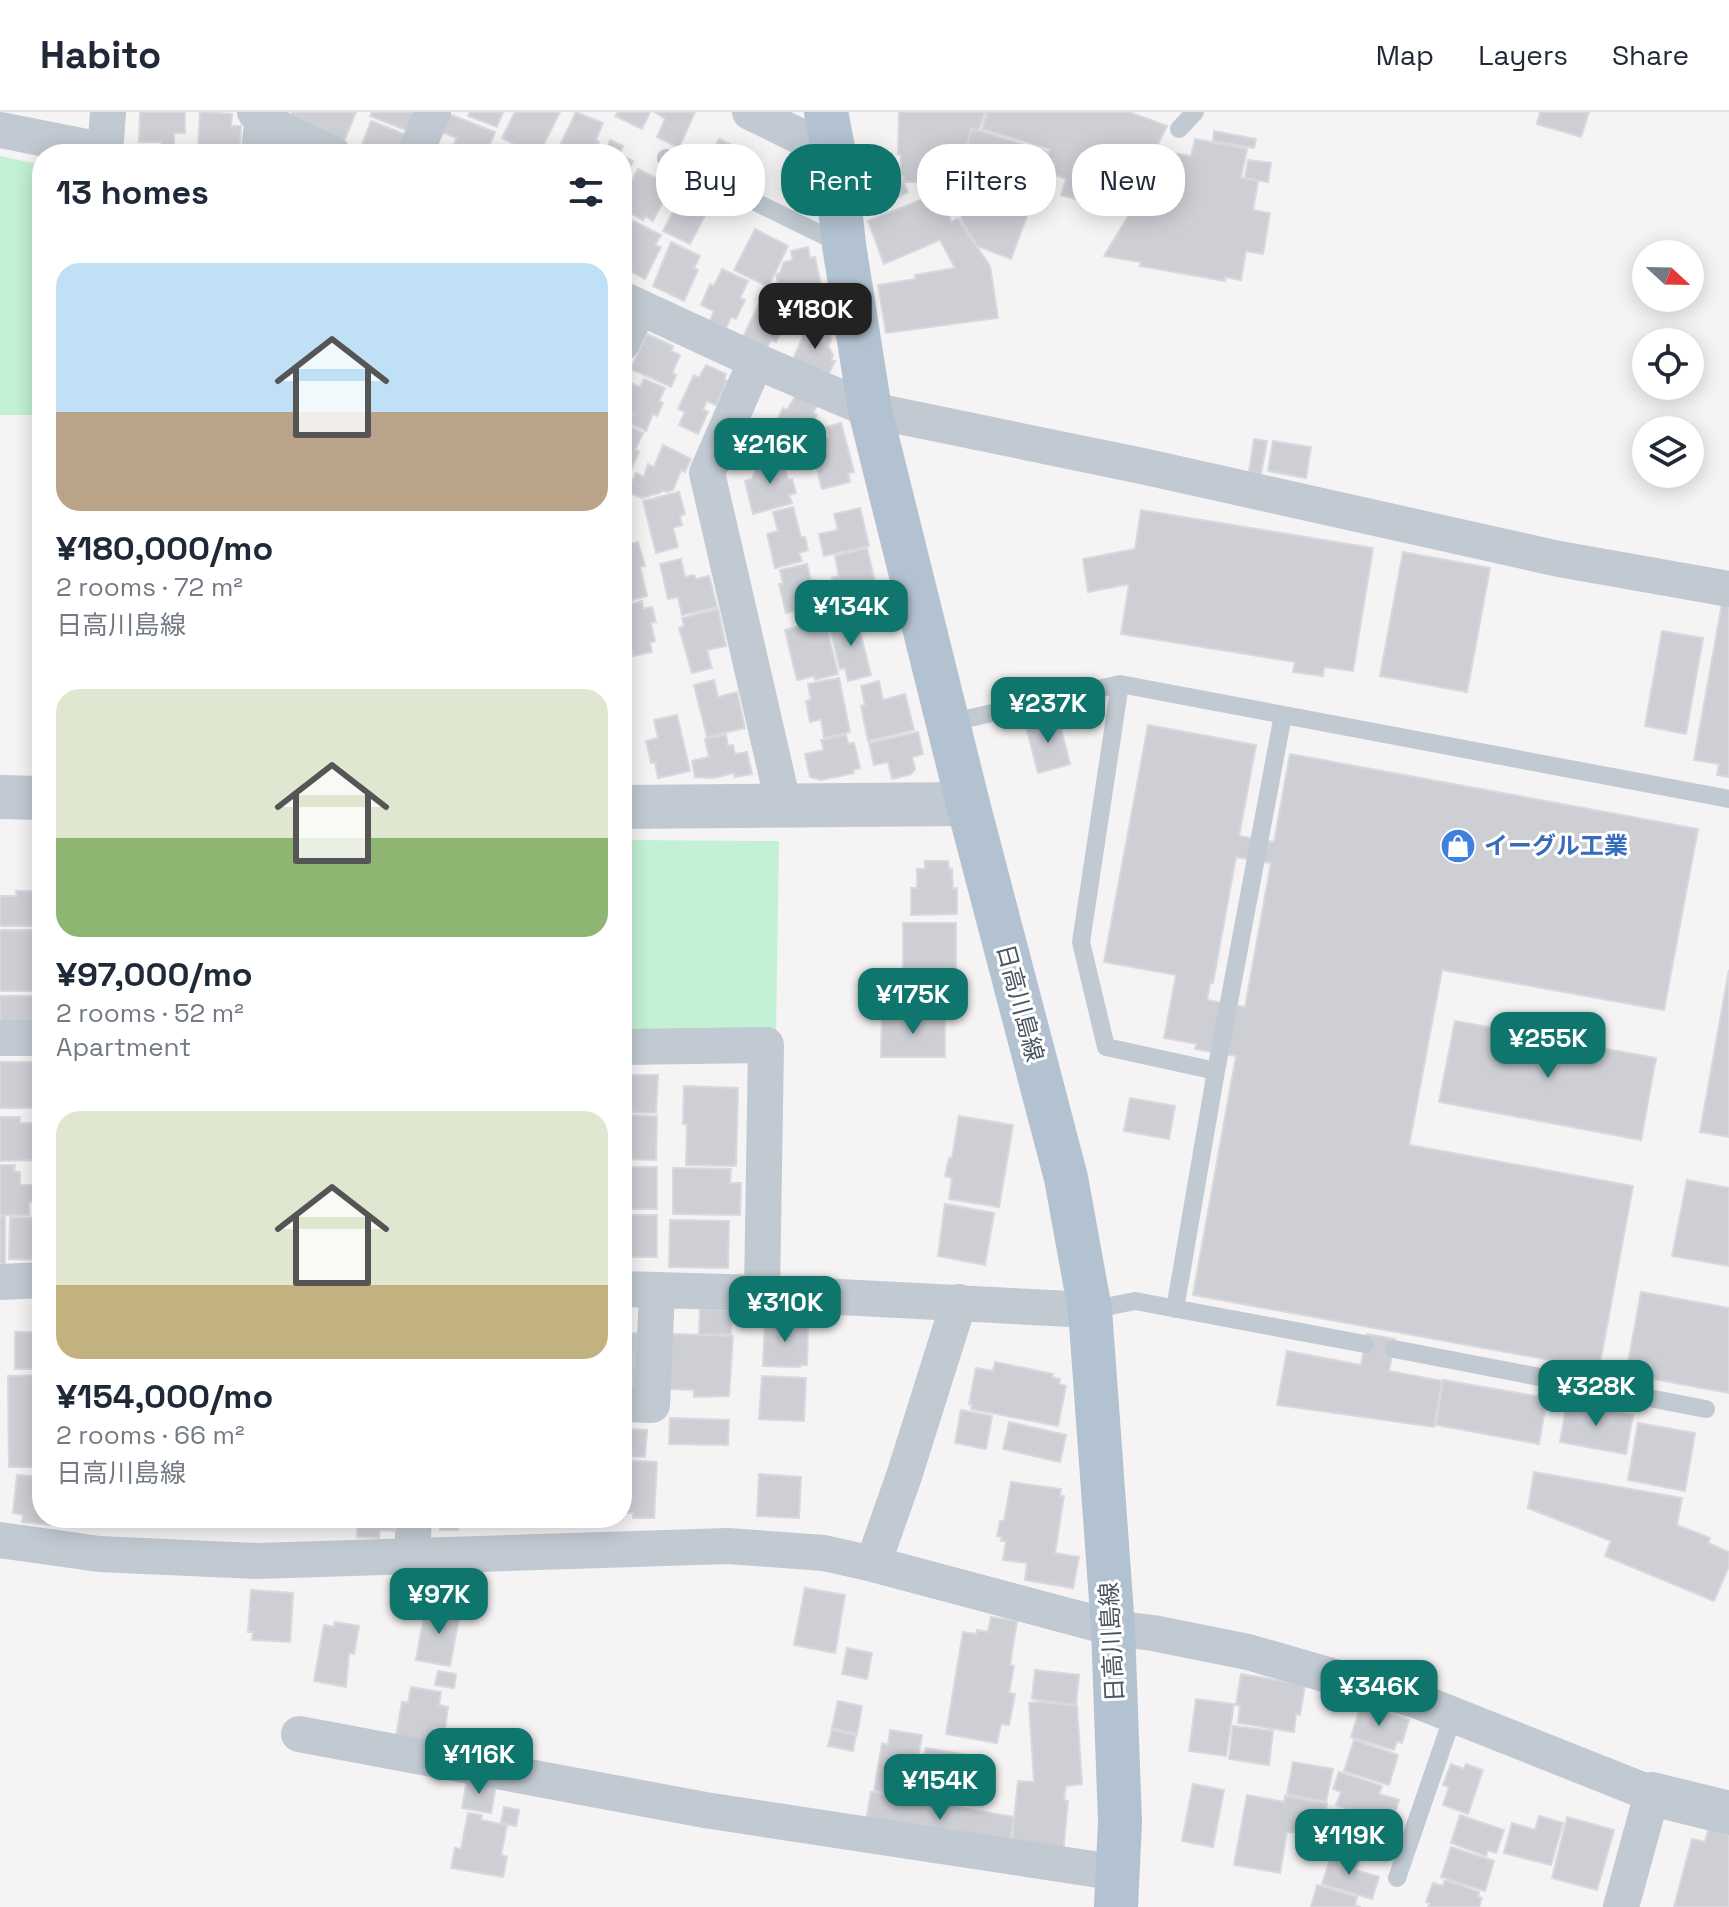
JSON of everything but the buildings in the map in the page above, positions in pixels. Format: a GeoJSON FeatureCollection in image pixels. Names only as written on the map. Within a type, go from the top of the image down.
{"type":"FeatureCollection","features":[{"type":"Feature","properties":{"kind":"main road","name":"日高川島線"},"geometry":{"type":"LineString","coordinates":[[830,132],[870,410],[968,804],[1066,1178],[1090,1310],[1113,1628],[1120,1822],[1118,1890]]}},
{"type":"Feature","properties":{"kind":"street"},"geometry":{"type":"LineString","coordinates":[[106,144],[108,112]]}},
{"type":"Feature","properties":{"kind":"street"},"geometry":{"type":"LineString","coordinates":[[419,144],[433,112]]}},
{"type":"Feature","properties":{"kind":"street"},"geometry":{"type":"LineString","coordinates":[[750,112],[830,132]]}},
{"type":"Feature","properties":{"kind":"street"},"geometry":{"type":"LineString","coordinates":[[259,113],[259,144]]}},
{"type":"Feature","properties":{"kind":"street"},"geometry":{"type":"LineString","coordinates":[[259,113],[284,131],[312,144]]}},
{"type":"Feature","properties":{"kind":"street"},"geometry":{"type":"LineString","coordinates":[[0,130],[67,144]]}},
{"type":"Feature","properties":{"kind":"street"},"geometry":{"type":"LineString","coordinates":[[632,304],[870,410],[1142,466],[1559,559],[1729,589]]}},
{"type":"Feature","properties":{"kind":"street"},"geometry":{"type":"LineString","coordinates":[[756,361],[707,473],[784,807]]}},
{"type":"Feature","properties":{"kind":"street"},"geometry":{"type":"LineString","coordinates":[[0,797],[32,798]]}},
{"type":"Feature","properties":{"kind":"street"},"geometry":{"type":"LineString","coordinates":[[632,807],[968,804]]}},
{"type":"Feature","properties":{"kind":"street"},"geometry":{"type":"LineString","coordinates":[[0,1038],[32,1038]]}},
{"type":"Feature","properties":{"kind":"street"},"geometry":{"type":"LineString","coordinates":[[632,1047],[766,1045],[762,1293]]}},
{"type":"Feature","properties":{"kind":"street"},"geometry":{"type":"LineString","coordinates":[[0,1282],[32,1280]]}},
{"type":"Feature","properties":{"kind":"street"},"geometry":{"type":"LineString","coordinates":[[632,1404],[652,1405],[640,1291],[762,1293],[1090,1310]]}},
{"type":"Feature","properties":{"kind":"street"},"geometry":{"type":"LineString","coordinates":[[873,1564],[959,1302]]}},
{"type":"Feature","properties":{"kind":"street"},"geometry":{"type":"LineString","coordinates":[[412,1558],[414,1528]]}},
{"type":"Feature","properties":{"kind":"street"},"geometry":{"type":"LineString","coordinates":[[0,1540],[99,1554],[241,1560],[412,1558],[728,1546],[824,1553],[1113,1628],[1248,1652],[1454,1713],[1589,1771],[1652,1794],[1729,1813]]}},
{"type":"Feature","properties":{"kind":"street"},"geometry":{"type":"LineString","coordinates":[[299,1734],[1118,1890]]}},
{"type":"Feature","properties":{"kind":"street"},"geometry":{"type":"LineString","coordinates":[[1621,1907],[1652,1794]]}},
{"type":"Feature","properties":{"kind":"lane"},"geometry":{"type":"LineString","coordinates":[[1179,129],[1195,112]]}},
{"type":"Feature","properties":{"kind":"lane"},"geometry":{"type":"LineString","coordinates":[[765,206],[844,245]]}},
{"type":"Feature","properties":{"kind":"lane"},"geometry":{"type":"LineString","coordinates":[[948,723],[1120,684],[1729,799]]}},
{"type":"Feature","properties":{"kind":"lane"},"geometry":{"type":"LineString","coordinates":[[1120,684],[1081,942],[1106,1047],[1216,1071]]}},
{"type":"Feature","properties":{"kind":"lane"},"geometry":{"type":"LineString","coordinates":[[1175,1309],[1283,715]]}},
{"type":"Feature","properties":{"kind":"lane"},"geometry":{"type":"LineString","coordinates":[[1090,1310],[1135,1301],[1365,1344]]}},
{"type":"Feature","properties":{"kind":"lane"},"geometry":{"type":"LineString","coordinates":[[1394,1349],[1706,1409]]}},
{"type":"Feature","properties":{"kind":"lane"},"geometry":{"type":"LineString","coordinates":[[1397,1878],[1454,1713]]}},
{"type":"Feature","properties":{"kind":"green space"},"geometry":{"type":"Polygon","coordinates":[[[0,156],[32,163],[32,415],[0,415],[0,156]]]}},
{"type":"Feature","properties":{"kind":"green space"},"geometry":{"type":"Polygon","coordinates":[[[632,840],[779,841],[776,1032],[632,1031],[632,840]]]}},
{"type":"Feature","properties":{"kind":"place","name":"イーグル工業"},"geometry":{"type":"Point","coordinates":[1458,846]}}]}
